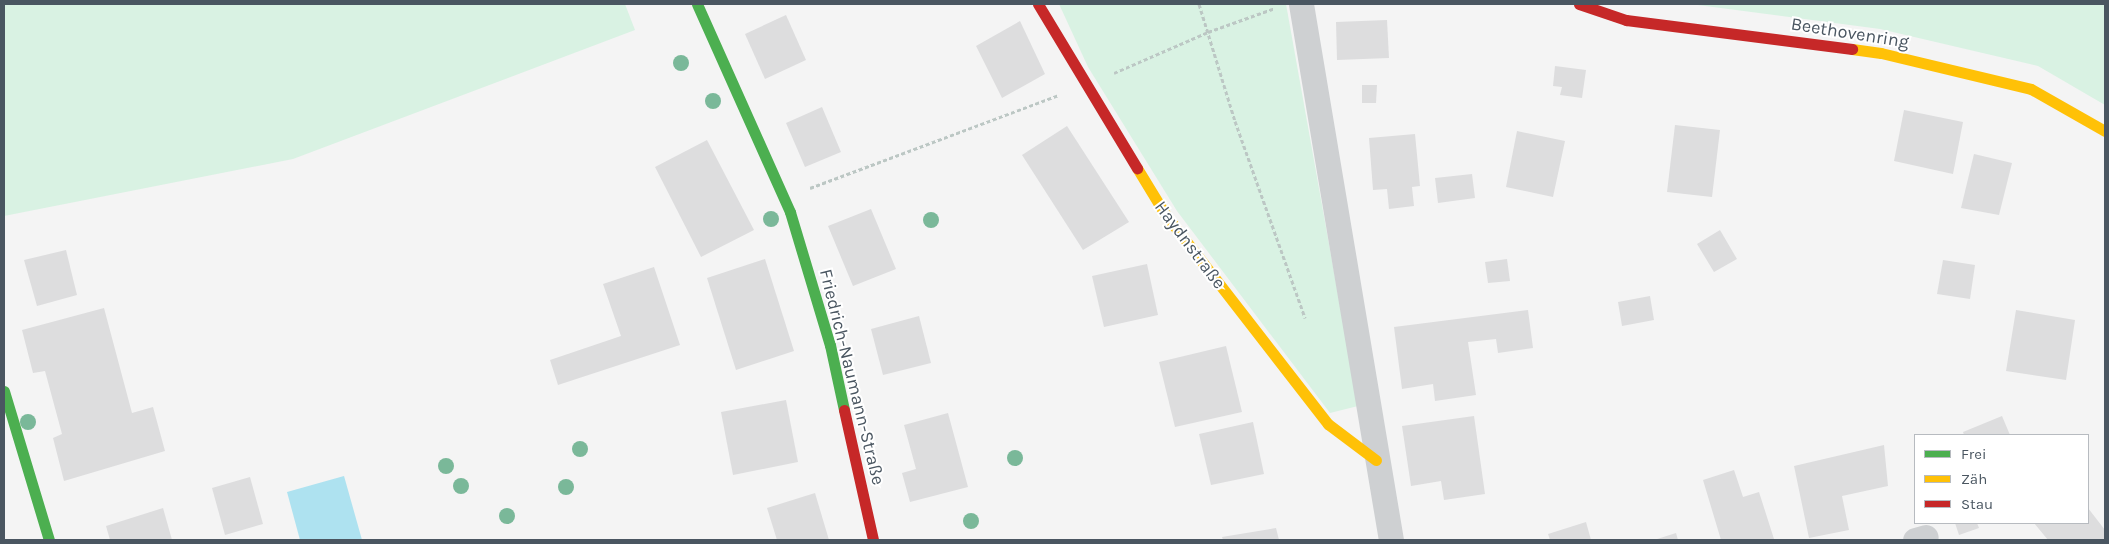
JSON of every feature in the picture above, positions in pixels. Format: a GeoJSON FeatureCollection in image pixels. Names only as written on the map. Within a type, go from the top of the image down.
{"type":"FeatureCollection","features":[{"type":"Feature","properties":{"kind":"street","name":"Friedrich-Naumann-Straße"},"geometry":{"type":"LineString","coordinates":[[697,4],[784,198],[830,345],[874,540]]}},
{"type":"Feature","properties":{"kind":"street","name":"Haydnstraße"},"geometry":{"type":"LineString","coordinates":[[1038,4],[1165,214],[1328,424],[1376,460]]}},
{"type":"Feature","properties":{"kind":"street","name":"Beethovenring"},"geometry":{"type":"LineString","coordinates":[[1579,4],[1626,20],[1881,53],[2031,89],[2105,131]]}},
{"type":"Feature","properties":{"kind":"street"},"geometry":{"type":"LineString","coordinates":[[1290,5],[1391,540]]}},
{"type":"Feature","properties":{"kind":"street"},"geometry":{"type":"LineString","coordinates":[[4,391],[49,540]]}},
{"type":"Feature","properties":{"kind":"path"},"geometry":{"type":"LineString","coordinates":[[1199,4],[1235,121],[1305,318]]}},
{"type":"Feature","properties":{"kind":"path"},"geometry":{"type":"LineString","coordinates":[[784,198],[1086,84],[1208,32],[1290,5]]}},
{"type":"Feature","properties":{"kind":"green space"},"geometry":{"type":"Polygon","coordinates":[[[4,4],[625,4],[635,30],[293,159],[4,216],[4,4]]]}},
{"type":"Feature","properties":{"kind":"green space"},"geometry":{"type":"Polygon","coordinates":[[[1059,4],[1286,4],[1358,406],[1330,413],[1177,211],[1088,67],[1059,4]]]}},
{"type":"Feature","properties":{"kind":"green space"},"geometry":{"type":"Polygon","coordinates":[[[1690,4],[2105,4],[2105,105],[2038,66],[1880,29],[1690,4]]]}},
{"type":"Feature","properties":{"kind":"water"},"geometry":{"type":"Polygon","coordinates":[[[344,476],[362,540],[300,540],[287,492],[344,476]]]}},
{"type":"Feature","properties":{"kind":"building"},"geometry":{"type":"Polygon","coordinates":[[[786,15],[806,60],[765,79],[745,34],[786,15]]]}},
{"type":"Feature","properties":{"kind":"building"},"geometry":{"type":"Polygon","coordinates":[[[1387,20],[1389,58],[1337,60],[1336,22],[1387,20]]]}},
{"type":"Feature","properties":{"kind":"building"},"geometry":{"type":"Polygon","coordinates":[[[1020,21],[1045,74],[1002,98],[976,46],[1020,21]]]}},
{"type":"Feature","properties":{"kind":"building"},"geometry":{"type":"Polygon","coordinates":[[[1555,66],[1586,70],[1582,98],[1560,95],[1562,87],[1553,86],[1555,66]]]}},
{"type":"Feature","properties":{"kind":"building"},"geometry":{"type":"Polygon","coordinates":[[[1362,85],[1377,85],[1376,103],[1362,103],[1362,85]]]}},
{"type":"Feature","properties":{"kind":"building"},"geometry":{"type":"Polygon","coordinates":[[[822,107],[841,152],[805,167],[786,123],[822,107]]]}},
{"type":"Feature","properties":{"kind":"building"},"geometry":{"type":"Polygon","coordinates":[[[1904,110],[1963,122],[1953,174],[1894,161],[1904,110]]]}},
{"type":"Feature","properties":{"kind":"building"},"geometry":{"type":"Polygon","coordinates":[[[1675,125],[1720,130],[1712,197],[1667,192],[1675,125]]]}},
{"type":"Feature","properties":{"kind":"building"},"geometry":{"type":"Polygon","coordinates":[[[1067,126],[1129,222],[1083,250],[1022,155],[1067,126]]]}},
{"type":"Feature","properties":{"kind":"building"},"geometry":{"type":"Polygon","coordinates":[[[1517,131],[1565,141],[1553,197],[1506,187],[1517,131]]]}},
{"type":"Feature","properties":{"kind":"building"},"geometry":{"type":"Polygon","coordinates":[[[1415,134],[1420,186],[1412,187],[1414,206],[1389,209],[1387,189],[1373,190],[1369,138],[1415,134]]]}},
{"type":"Feature","properties":{"kind":"building"},"geometry":{"type":"Polygon","coordinates":[[[707,140],[754,230],[701,257],[655,167],[707,140]]]}},
{"type":"Feature","properties":{"kind":"building"},"geometry":{"type":"Polygon","coordinates":[[[1974,154],[2012,163],[1999,215],[1961,208],[1974,154]]]}},
{"type":"Feature","properties":{"kind":"building"},"geometry":{"type":"Polygon","coordinates":[[[1472,174],[1475,198],[1438,203],[1435,178],[1472,174]]]}},
{"type":"Feature","properties":{"kind":"building"},"geometry":{"type":"Polygon","coordinates":[[[871,209],[896,269],[853,286],[828,226],[871,209]]]}},
{"type":"Feature","properties":{"kind":"building"},"geometry":{"type":"Polygon","coordinates":[[[1720,230],[1737,259],[1714,272],[1697,244],[1720,230]]]}},
{"type":"Feature","properties":{"kind":"building"},"geometry":{"type":"Polygon","coordinates":[[[66,250],[77,295],[37,306],[24,260],[66,250]]]}},
{"type":"Feature","properties":{"kind":"building"},"geometry":{"type":"Polygon","coordinates":[[[765,259],[794,351],[736,370],[707,278],[765,259]]]}},
{"type":"Feature","properties":{"kind":"building"},"geometry":{"type":"Polygon","coordinates":[[[1507,259],[1510,281],[1488,283],[1485,262],[1507,259]]]}},
{"type":"Feature","properties":{"kind":"building"},"geometry":{"type":"Polygon","coordinates":[[[1943,260],[1975,265],[1970,299],[1937,294],[1943,260]]]}},
{"type":"Feature","properties":{"kind":"building"},"geometry":{"type":"Polygon","coordinates":[[[1147,264],[1158,315],[1104,327],[1092,276],[1147,264]]]}},
{"type":"Feature","properties":{"kind":"building"},"geometry":{"type":"Polygon","coordinates":[[[654,267],[680,345],[558,385],[550,360],[621,336],[603,284],[654,267]]]}},
{"type":"Feature","properties":{"kind":"building"},"geometry":{"type":"Polygon","coordinates":[[[1650,296],[1654,320],[1622,326],[1618,302],[1650,296]]]}},
{"type":"Feature","properties":{"kind":"building"},"geometry":{"type":"Polygon","coordinates":[[[104,308],[132,413],[153,407],[165,451],[64,481],[53,438],[62,434],[45,371],[33,373],[22,330],[104,308]]]}},
{"type":"Feature","properties":{"kind":"building"},"geometry":{"type":"Polygon","coordinates":[[[1528,310],[1533,348],[1498,353],[1496,339],[1468,342],[1476,395],[1435,401],[1433,384],[1402,389],[1394,327],[1528,310]]]}},
{"type":"Feature","properties":{"kind":"building"},"geometry":{"type":"Polygon","coordinates":[[[2016,310],[2075,320],[2066,380],[2006,371],[2016,310]]]}},
{"type":"Feature","properties":{"kind":"building"},"geometry":{"type":"Polygon","coordinates":[[[919,316],[931,363],[883,375],[871,329],[919,316]]]}},
{"type":"Feature","properties":{"kind":"building"},"geometry":{"type":"Polygon","coordinates":[[[1226,346],[1242,412],[1175,427],[1159,362],[1226,346]]]}},
{"type":"Feature","properties":{"kind":"building"},"geometry":{"type":"Polygon","coordinates":[[[786,400],[798,462],[733,475],[721,412],[786,400]]]}},
{"type":"Feature","properties":{"kind":"building"},"geometry":{"type":"Polygon","coordinates":[[[948,413],[968,487],[910,502],[902,473],[916,469],[904,425],[948,413]]]}},
{"type":"Feature","properties":{"kind":"building"},"geometry":{"type":"Polygon","coordinates":[[[1474,416],[1485,494],[1444,500],[1441,481],[1411,486],[1402,426],[1474,416]]]}},
{"type":"Feature","properties":{"kind":"building"},"geometry":{"type":"Polygon","coordinates":[[[2002,416],[2010,434],[1964,434],[1963,432],[2002,416]]]}},
{"type":"Feature","properties":{"kind":"building"},"geometry":{"type":"Polygon","coordinates":[[[1253,422],[1264,474],[1211,485],[1199,434],[1253,422]]]}},
{"type":"Feature","properties":{"kind":"building"},"geometry":{"type":"Polygon","coordinates":[[[1884,445],[1888,486],[1842,496],[1849,530],[1809,538],[1794,466],[1884,445]]]}},
{"type":"Feature","properties":{"kind":"building"},"geometry":{"type":"Polygon","coordinates":[[[1734,470],[1743,497],[1759,492],[1774,539],[1721,540],[1703,480],[1734,470]]]}},
{"type":"Feature","properties":{"kind":"building"},"geometry":{"type":"Polygon","coordinates":[[[250,477],[263,524],[225,535],[212,488],[250,477]]]}},
{"type":"Feature","properties":{"kind":"building"},"geometry":{"type":"Polygon","coordinates":[[[815,493],[829,540],[777,540],[767,508],[815,493]]]}},
{"type":"Feature","properties":{"kind":"building"},"geometry":{"type":"Polygon","coordinates":[[[163,508],[172,540],[110,540],[106,526],[163,508]]]}},
{"type":"Feature","properties":{"kind":"building"},"geometry":{"type":"Polygon","coordinates":[[[2089,509],[2105,530],[2105,540],[2048,540],[2035,524],[2089,524],[2089,509]]]}},
{"type":"Feature","properties":{"kind":"building"},"geometry":{"type":"Polygon","coordinates":[[[1586,522],[1591,540],[1550,540],[1548,534],[1586,522]]]}},
{"type":"Feature","properties":{"kind":"building"},"geometry":{"type":"Polygon","coordinates":[[[1955,524],[1977,524],[1979,528],[1959,535],[1955,524]]]}},
{"type":"Feature","properties":{"kind":"building"},"geometry":{"type":"Polygon","coordinates":[[[1276,528],[1279,540],[1223,540],[1222,537],[1276,528]]]}},
{"type":"Feature","properties":{"kind":"building"},"geometry":{"type":"Polygon","coordinates":[[[1676,533],[1678,540],[1654,540],[1676,533]]]}},
{"type":"Feature","properties":{"kind":"traffic: fast"},"geometry":{"type":"LineString","coordinates":[[697,4],[790,212],[830,345],[844,410]]}},
{"type":"Feature","properties":{"kind":"traffic: fast"},"geometry":{"type":"LineString","coordinates":[[4,391],[49,540]]}},
{"type":"Feature","properties":{"kind":"traffic: slow"},"geometry":{"type":"LineString","coordinates":[[1852,49],[1881,53],[2031,89],[2105,131]]}},
{"type":"Feature","properties":{"kind":"traffic: slow"},"geometry":{"type":"LineString","coordinates":[[1137,168],[1165,214],[1328,424],[1376,460]]}},
{"type":"Feature","properties":{"kind":"traffic: jam"},"geometry":{"type":"LineString","coordinates":[[1038,4],[1137,168]]}},
{"type":"Feature","properties":{"kind":"traffic: jam"},"geometry":{"type":"LineString","coordinates":[[1579,4],[1626,20],[1852,49]]}},
{"type":"Feature","properties":{"kind":"traffic: jam"},"geometry":{"type":"LineString","coordinates":[[844,410],[873,540]]}}]}
